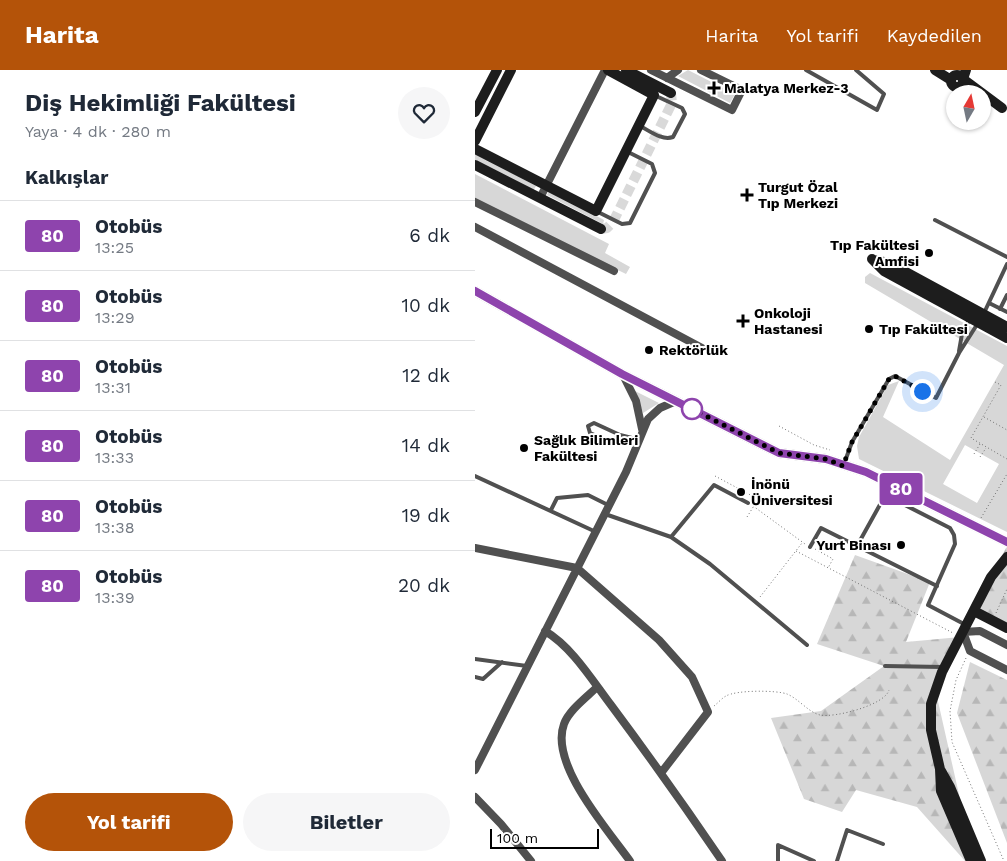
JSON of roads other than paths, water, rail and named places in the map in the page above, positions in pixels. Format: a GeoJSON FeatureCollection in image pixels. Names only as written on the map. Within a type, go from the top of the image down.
{"type":"FeatureCollection","features":[{"type":"Feature","properties":{"kind":"street"},"geometry":{"type":"LineString","coordinates":[[475,112],[497,70]]}},
{"type":"Feature","properties":{"kind":"street"},"geometry":{"type":"LineString","coordinates":[[475,141],[511,70]]}},
{"type":"Feature","properties":{"kind":"street"},"geometry":{"type":"LineString","coordinates":[[475,149],[546,185],[596,211],[654,94],[606,70],[546,185],[540,198]]}},
{"type":"Feature","properties":{"kind":"street"},"geometry":{"type":"LineString","coordinates":[[626,70],[671,93]]}},
{"type":"Feature","properties":{"kind":"street"},"geometry":{"type":"LineString","coordinates":[[651,70],[732,110],[742,90],[701,70]]}},
{"type":"Feature","properties":{"kind":"street"},"geometry":{"type":"LineString","coordinates":[[667,78],[678,70]]}},
{"type":"Feature","properties":{"kind":"street"},"geometry":{"type":"LineString","coordinates":[[935,70],[958,77],[1004,109]]}},
{"type":"Feature","properties":{"kind":"street"},"geometry":{"type":"LineString","coordinates":[[991,103],[1004,109]]}},
{"type":"Feature","properties":{"kind":"street"},"geometry":{"type":"LineString","coordinates":[[475,165],[601,229]]}},
{"type":"Feature","properties":{"kind":"street"},"geometry":{"type":"LineString","coordinates":[[475,202],[613,271]]}},
{"type":"Feature","properties":{"kind":"street"},"geometry":{"type":"LineString","coordinates":[[475,227],[702,348]]}},
{"type":"Feature","properties":{"kind":"street"},"geometry":{"type":"LineString","coordinates":[[1007,327],[978,318],[884,271],[872,259],[889,263],[978,318],[1007,338]]}},
{"type":"Feature","properties":{"kind":"street"},"geometry":{"type":"LineString","coordinates":[[475,291],[622,374],[779,453],[826,459],[866,472],[1007,542]]}},
{"type":"Feature","properties":{"kind":"street"},"geometry":{"type":"LineString","coordinates":[[475,770],[609,506],[640,440],[642,429],[636,401],[622,374]]}},
{"type":"Feature","properties":{"kind":"street"},"geometry":{"type":"LineString","coordinates":[[642,429],[655,411],[677,401]]}},
{"type":"Feature","properties":{"kind":"street"},"geometry":{"type":"LineString","coordinates":[[475,548],[510,553],[577,568],[659,640],[692,677],[708,712],[661,773]]}},
{"type":"Feature","properties":{"kind":"street"},"geometry":{"type":"LineString","coordinates":[[971,861],[941,791],[940,769],[931,730],[930,713],[935,688],[944,667],[991,577],[1007,557]]}},
{"type":"Feature","properties":{"kind":"street"},"geometry":{"type":"LineString","coordinates":[[974,611],[1007,628]]}},
{"type":"Feature","properties":{"kind":"street"},"geometry":{"type":"LineString","coordinates":[[545,631],[562,643],[597,687],[661,773],[722,861]]}},
{"type":"Feature","properties":{"kind":"street"},"geometry":{"type":"LineString","coordinates":[[963,631],[980,631],[1007,645]]}},
{"type":"Feature","properties":{"kind":"street"},"geometry":{"type":"LineString","coordinates":[[963,631],[970,651],[1007,670]]}},
{"type":"Feature","properties":{"kind":"street"},"geometry":{"type":"LineString","coordinates":[[597,687],[565,722],[561,738],[564,754],[577,785],[630,861]]}},
{"type":"Feature","properties":{"kind":"street"},"geometry":{"type":"LineString","coordinates":[[940,769],[950,787],[981,861]]}},
{"type":"Feature","properties":{"kind":"street"},"geometry":{"type":"LineString","coordinates":[[475,797],[501,824],[531,861]]}},
{"type":"Feature","properties":{"kind":"lane"},"geometry":{"type":"LineString","coordinates":[[806,70],[877,110],[884,94],[856,70]]}},
{"type":"Feature","properties":{"kind":"lane"},"geometry":{"type":"LineString","coordinates":[[639,126],[665,138],[670,138],[673,137],[685,114],[682,108],[654,94]]}},
{"type":"Feature","properties":{"kind":"lane"},"geometry":{"type":"LineString","coordinates":[[596,211],[622,224],[631,223],[655,171],[652,164],[626,151]]}},
{"type":"Feature","properties":{"kind":"lane"},"geometry":{"type":"LineString","coordinates":[[935,220],[1007,256]]}},
{"type":"Feature","properties":{"kind":"lane"},"geometry":{"type":"LineString","coordinates":[[843,466],[852,442],[889,379],[895,376],[936,398],[978,318],[989,303],[1007,264]]}},
{"type":"Feature","properties":{"kind":"lane"},"geometry":{"type":"LineString","coordinates":[[1000,308],[1007,295]]}},
{"type":"Feature","properties":{"kind":"lane"},"geometry":{"type":"LineString","coordinates":[[989,303],[1007,312]]}},
{"type":"Feature","properties":{"kind":"lane"},"geometry":{"type":"LineString","coordinates":[[959,353],[962,334],[978,318]]}},
{"type":"Feature","properties":{"kind":"lane"},"geometry":{"type":"LineString","coordinates":[[620,435],[611,442],[590,433],[588,426],[594,423],[620,435],[640,440]]}},
{"type":"Feature","properties":{"kind":"lane"},"geometry":{"type":"LineString","coordinates":[[475,476],[596,532]]}},
{"type":"Feature","properties":{"kind":"lane"},"geometry":{"type":"LineString","coordinates":[[671,537],[714,485],[749,503]]}},
{"type":"Feature","properties":{"kind":"lane"},"geometry":{"type":"LineString","coordinates":[[551,510],[557,498],[580,496],[588,496],[609,506]]}},
{"type":"Feature","properties":{"kind":"lane"},"geometry":{"type":"LineString","coordinates":[[857,546],[882,501],[899,502],[950,528],[954,535],[955,544],[928,605],[963,631]]}},
{"type":"Feature","properties":{"kind":"lane"},"geometry":{"type":"LineString","coordinates":[[605,514],[671,537],[710,564],[807,645]]}},
{"type":"Feature","properties":{"kind":"lane"},"geometry":{"type":"LineString","coordinates":[[811,547],[821,528],[937,586]]}},
{"type":"Feature","properties":{"kind":"lane"},"geometry":{"type":"LineString","coordinates":[[475,659],[527,666]]}},
{"type":"Feature","properties":{"kind":"lane"},"geometry":{"type":"LineString","coordinates":[[475,678],[483,679],[502,662]]}},
{"type":"Feature","properties":{"kind":"lane"},"geometry":{"type":"LineString","coordinates":[[885,666],[944,667]]}},
{"type":"Feature","properties":{"kind":"lane"},"geometry":{"type":"LineString","coordinates":[[837,861],[847,830],[883,844]]}},
{"type":"Feature","properties":{"kind":"lane"},"geometry":{"type":"LineString","coordinates":[[778,861],[778,845],[815,861]]}},
{"type":"Feature","properties":{"kind":"tunnel"},"geometry":{"type":"LineString","coordinates":[[601,229],[607,228],[613,222],[672,103],[671,93]]}},
{"type":"Feature","properties":{"kind":"place","name":"Malatya Merkez-3"},"geometry":{"type":"Point","coordinates":[714,88]}},
{"type":"Feature","properties":{"kind":"place","name":"Turgut Özal Tıp Merkezi"},"geometry":{"type":"Point","coordinates":[747,195]}},
{"type":"Feature","properties":{"kind":"place","name":"Tıp Fakültesi Amfisi"},"geometry":{"type":"Point","coordinates":[929,253]}},
{"type":"Feature","properties":{"kind":"place","name":"Onkoloji Hastanesi"},"geometry":{"type":"Point","coordinates":[743,321]}},
{"type":"Feature","properties":{"kind":"place","name":"Tıp Fakültesi"},"geometry":{"type":"Point","coordinates":[869,329]}},
{"type":"Feature","properties":{"kind":"place","name":"Rektörlük"},"geometry":{"type":"Point","coordinates":[649,350]}},
{"type":"Feature","properties":{"kind":"place","name":"Sağlık Bilimleri Fakültesi"},"geometry":{"type":"Point","coordinates":[524,448]}},
{"type":"Feature","properties":{"kind":"place","name":"İnönü Üniversitesi"},"geometry":{"type":"Point","coordinates":[741,492]}},
{"type":"Feature","properties":{"kind":"place","name":"Yurt Binası"},"geometry":{"type":"Point","coordinates":[901,545]}}]}
